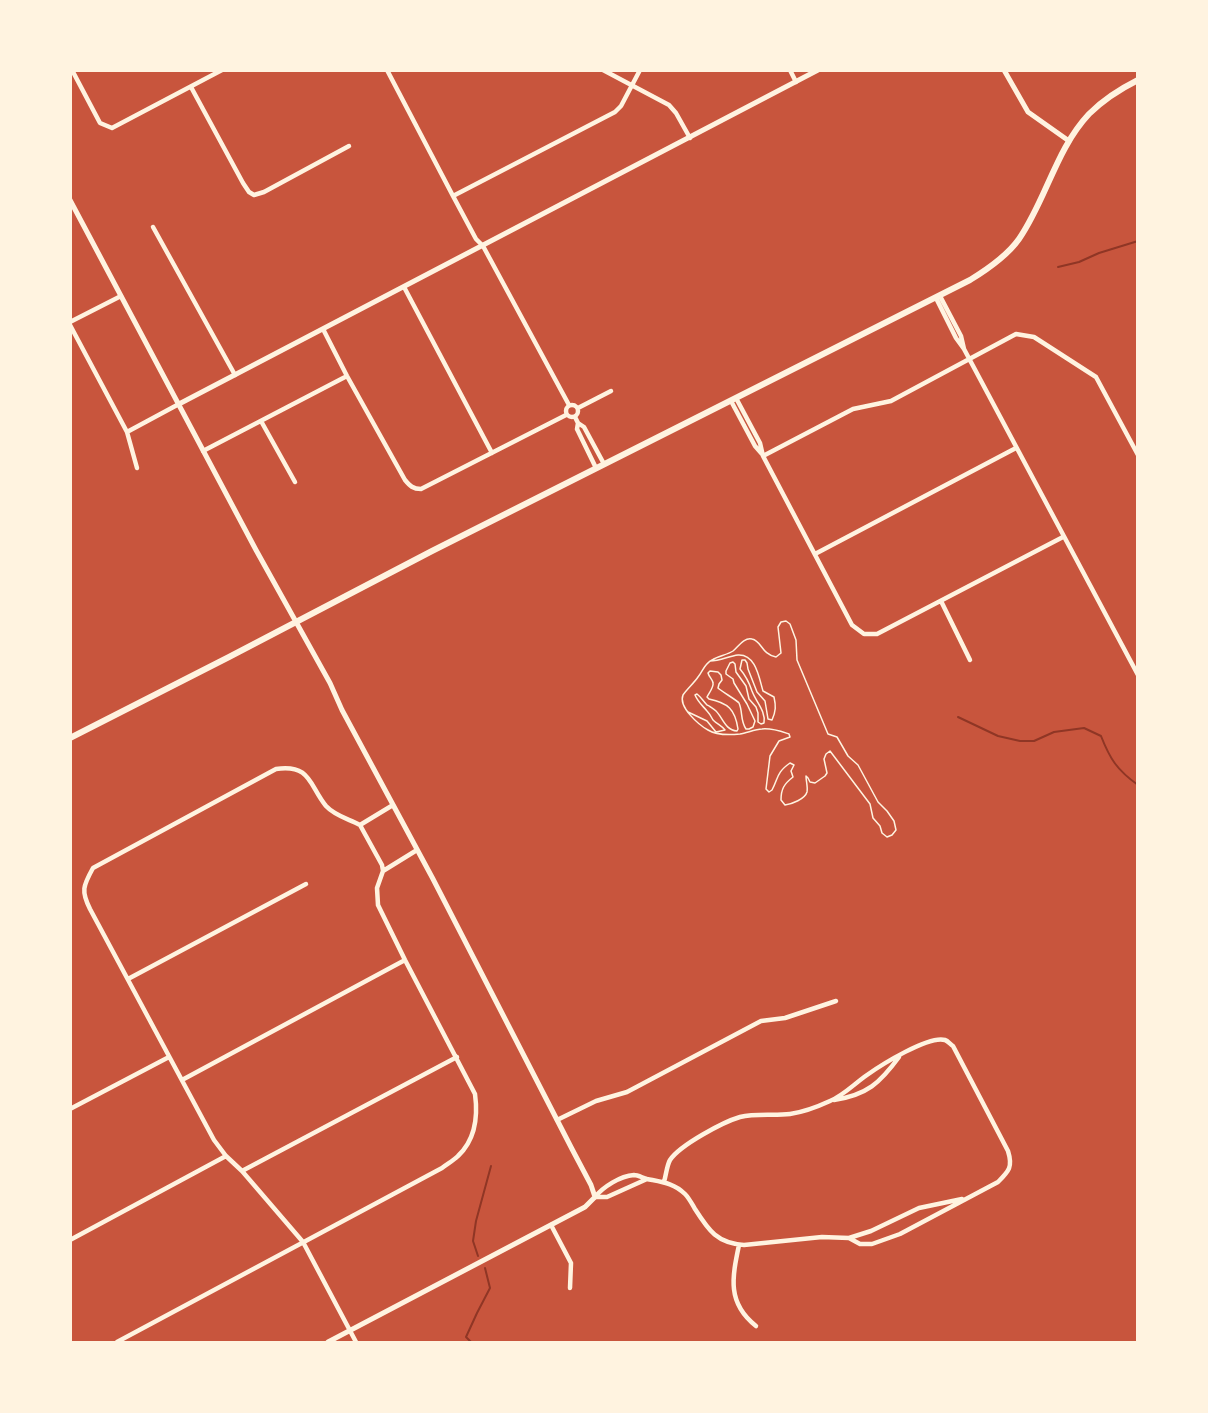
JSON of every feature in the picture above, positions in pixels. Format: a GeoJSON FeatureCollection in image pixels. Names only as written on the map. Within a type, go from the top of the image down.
{"type":"FeatureCollection","features":[{"type":"Feature","properties":{"kind":"main road"},"geometry":{"type":"LineString","coordinates":[[70,738],[432,550],[970,280],[999,260],[1018,241],[1032,218],[1069,141],[1089,114],[1101,103],[1137,80]]}},
{"type":"Feature","properties":{"kind":"street"},"geometry":{"type":"LineString","coordinates":[[72,70],[100,123],[112,128],[222,70]]}},
{"type":"Feature","properties":{"kind":"street"},"geometry":{"type":"LineString","coordinates":[[387,70],[476,239],[483,246],[569,405]]}},
{"type":"Feature","properties":{"kind":"street"},"geometry":{"type":"LineString","coordinates":[[603,70],[669,105],[690,138]]}},
{"type":"Feature","properties":{"kind":"street"},"geometry":{"type":"LineString","coordinates":[[453,196],[615,112],[620,108],[640,70]]}},
{"type":"Feature","properties":{"kind":"street"},"geometry":{"type":"LineString","coordinates":[[790,70],[796,82]]}},
{"type":"Feature","properties":{"kind":"street"},"geometry":{"type":"LineString","coordinates":[[127,432],[818,70]]}},
{"type":"Feature","properties":{"kind":"street"},"geometry":{"type":"LineString","coordinates":[[1004,70],[1028,112],[1069,141]]}},
{"type":"Feature","properties":{"kind":"street"},"geometry":{"type":"LineString","coordinates":[[191,87],[249,192],[254,195],[264,192],[349,146]]}},
{"type":"Feature","properties":{"kind":"street"},"geometry":{"type":"LineString","coordinates":[[70,200],[203,451],[330,683],[342,710],[591,1185],[594,1197]]}},
{"type":"Feature","properties":{"kind":"street"},"geometry":{"type":"LineString","coordinates":[[153,227],[235,375]]}},
{"type":"Feature","properties":{"kind":"street"},"geometry":{"type":"LineString","coordinates":[[404,287],[492,453]]}},
{"type":"Feature","properties":{"kind":"street"},"geometry":{"type":"LineString","coordinates":[[121,296],[70,323],[127,432],[137,468]]}},
{"type":"Feature","properties":{"kind":"street"},"geometry":{"type":"LineString","coordinates":[[938,297],[956,338],[970,359],[1137,675]]}},
{"type":"Feature","properties":{"kind":"street"},"geometry":{"type":"LineString","coordinates":[[323,329],[405,480],[414,489],[421,489],[566,415]]}},
{"type":"Feature","properties":{"kind":"street"},"geometry":{"type":"LineString","coordinates":[[763,456],[853,409],[891,401],[1016,334],[1034,337],[1096,377],[1137,455]]}},
{"type":"Feature","properties":{"kind":"street"},"geometry":{"type":"LineString","coordinates":[[203,451],[347,376]]}},
{"type":"Feature","properties":{"kind":"street"},"geometry":{"type":"LineString","coordinates":[[578,408],[611,391]]}},
{"type":"Feature","properties":{"kind":"street"},"geometry":{"type":"LineString","coordinates":[[733,399],[755,446],[763,456],[852,625],[864,634],[877,634],[1063,537]]}},
{"type":"Feature","properties":{"kind":"street"},"geometry":{"type":"LineString","coordinates":[[569,405],[578,408]]}},
{"type":"Feature","properties":{"kind":"street"},"geometry":{"type":"LineString","coordinates":[[566,415],[569,405]]}},
{"type":"Feature","properties":{"kind":"street"},"geometry":{"type":"LineString","coordinates":[[575,417],[578,414],[578,408]]}},
{"type":"Feature","properties":{"kind":"street"},"geometry":{"type":"LineString","coordinates":[[566,415],[571,418],[575,417]]}},
{"type":"Feature","properties":{"kind":"street"},"geometry":{"type":"LineString","coordinates":[[575,417],[584,427],[604,464]]}},
{"type":"Feature","properties":{"kind":"street"},"geometry":{"type":"LineString","coordinates":[[261,420],[295,482]]}},
{"type":"Feature","properties":{"kind":"street"},"geometry":{"type":"LineString","coordinates":[[578,423],[577,429],[596,468]]}},
{"type":"Feature","properties":{"kind":"street"},"geometry":{"type":"LineString","coordinates":[[815,554],[1016,448]]}},
{"type":"Feature","properties":{"kind":"street"},"geometry":{"type":"LineString","coordinates":[[941,601],[970,660]]}},
{"type":"Feature","properties":{"kind":"street"},"geometry":{"type":"LineString","coordinates":[[117,1342],[303,1242],[442,1168],[459,1156],[474,1131],[477,1117],[475,1094],[378,905],[376,888],[383,871],[382,865],[360,825],[339,816],[327,807],[306,774],[288,768],[276,770],[93,868],[85,883],[85,899],[214,1140],[303,1242],[356,1342]]}},
{"type":"Feature","properties":{"kind":"street"},"geometry":{"type":"LineString","coordinates":[[360,825],[393,805]]}},
{"type":"Feature","properties":{"kind":"street"},"geometry":{"type":"LineString","coordinates":[[383,871],[417,850]]}},
{"type":"Feature","properties":{"kind":"street"},"geometry":{"type":"LineString","coordinates":[[128,979],[306,884]]}},
{"type":"Feature","properties":{"kind":"street"},"geometry":{"type":"LineString","coordinates":[[182,1080],[405,960]]}},
{"type":"Feature","properties":{"kind":"street"},"geometry":{"type":"LineString","coordinates":[[557,1120],[596,1101],[627,1092],[761,1021],[785,1018],[836,1001]]}},
{"type":"Feature","properties":{"kind":"street"},"geometry":{"type":"LineString","coordinates":[[328,1342],[585,1207],[603,1188],[634,1175],[676,1186],[687,1196],[708,1229],[717,1238],[732,1244],[822,1237],[872,1244],[900,1234],[999,1182],[1008,1172],[1011,1162],[1008,1151],[952,1046],[947,1040],[936,1040],[924,1043],[900,1056],[865,1076],[831,1101],[812,1109],[789,1114],[740,1117],[710,1131],[686,1144],[670,1160],[664,1182]]}},
{"type":"Feature","properties":{"kind":"street"},"geometry":{"type":"LineString","coordinates":[[70,1109],[169,1056]]}},
{"type":"Feature","properties":{"kind":"street"},"geometry":{"type":"LineString","coordinates":[[831,1101],[852,1098],[867,1091],[883,1077],[900,1056]]}},
{"type":"Feature","properties":{"kind":"street"},"geometry":{"type":"LineString","coordinates":[[242,1171],[457,1057]]}},
{"type":"Feature","properties":{"kind":"street"},"geometry":{"type":"LineString","coordinates":[[70,1240],[226,1156]]}},
{"type":"Feature","properties":{"kind":"street"},"geometry":{"type":"LineString","coordinates":[[594,1197],[607,1197],[647,1179]]}},
{"type":"Feature","properties":{"kind":"street"},"geometry":{"type":"LineString","coordinates":[[849,1239],[872,1231],[919,1208],[969,1198]]}},
{"type":"Feature","properties":{"kind":"street"},"geometry":{"type":"LineString","coordinates":[[552,1225],[571,1263],[570,1288]]}},
{"type":"Feature","properties":{"kind":"street"},"geometry":{"type":"LineString","coordinates":[[739,1245],[733,1275],[737,1305],[747,1319],[756,1326]]}},
{"type":"Feature","properties":{"kind":"path"},"geometry":{"type":"LineString","coordinates":[[786,621],[790,624],[796,640],[797,660],[828,734],[837,737],[848,756],[858,765],[878,802],[894,821],[896,830],[892,835],[886,837],[882,833],[880,826],[873,818],[870,804],[830,752],[826,753],[824,759],[827,773],[825,776],[814,783],[806,777],[805,795],[790,804],[785,805],[781,800],[781,791],[785,783],[793,777],[791,771],[794,765],[790,763],[782,769],[769,792],[766,789],[770,756],[779,741],[790,736],[775,729],[760,729],[739,734],[710,732],[687,712],[682,701],[684,695],[709,661],[731,652],[745,640],[752,639],[759,643],[769,656],[776,657],[781,653],[778,627],[781,622],[786,621]]}},
{"type":"Feature","properties":{"kind":"path"},"geometry":{"type":"LineString","coordinates":[[687,712],[707,721],[716,732],[725,730],[699,704],[695,695],[700,695],[705,703],[718,712],[730,730],[737,731],[733,711],[727,705],[707,697],[713,685],[708,673],[718,672],[722,680],[718,688],[739,704],[746,729],[753,727],[755,721],[747,704],[733,679],[726,674],[730,663],[733,662],[736,672],[746,686],[749,699],[756,707],[758,722],[764,723],[764,714],[761,712],[751,684],[740,669],[742,660],[745,660],[757,692],[765,700],[768,719],[772,720],[776,707],[774,697],[763,691],[754,663],[749,657],[740,655],[709,661]]}},
{"type":"Feature","properties":{"kind":"waterway"},"geometry":{"type":"LineString","coordinates":[[1058,267],[1138,241]]}},
{"type":"Feature","properties":{"kind":"waterway"},"geometry":{"type":"LineString","coordinates":[[958,717],[998,736],[1020,741],[1034,741],[1054,732],[1084,728],[1101,736],[1115,764],[1138,785]]}},
{"type":"Feature","properties":{"kind":"waterway"},"geometry":{"type":"LineString","coordinates":[[478,1256],[473,1241],[491,1166]]}},
{"type":"Feature","properties":{"kind":"waterway"},"geometry":{"type":"LineString","coordinates":[[471,1342],[466,1337],[490,1288],[485,1268]]}}]}
